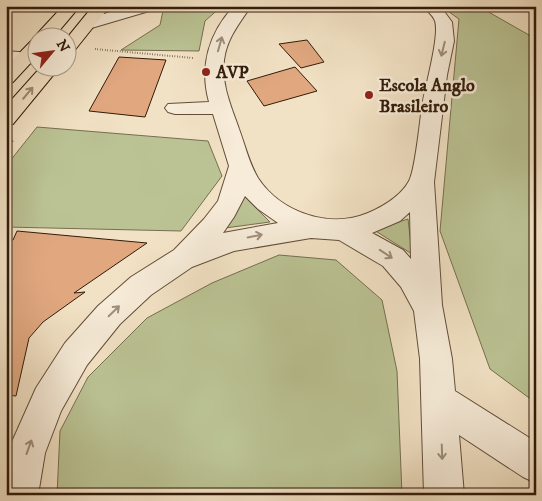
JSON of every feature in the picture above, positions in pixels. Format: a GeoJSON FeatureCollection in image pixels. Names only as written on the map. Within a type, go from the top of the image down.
{"type":"FeatureCollection","features":[{"type":"Feature","properties":{"kind":"main road"},"geometry":{"type":"LineString","coordinates":[[52,28],[72,6]]}},
{"type":"Feature","properties":{"kind":"main road"},"geometry":{"type":"LineString","coordinates":[[78,36],[102,6]]}},
{"type":"Feature","properties":{"kind":"main road"},"geometry":{"type":"LineString","coordinates":[[6,78],[28,54]]}},
{"type":"Feature","properties":{"kind":"main road"},"geometry":{"type":"LineString","coordinates":[[6,120],[42,78]]}},
{"type":"Feature","properties":{"kind":"street"},"geometry":{"type":"LineString","coordinates":[[88,24],[150,6]]}},
{"type":"Feature","properties":{"kind":"street"},"geometry":{"type":"LineString","coordinates":[[243,6],[224,29],[216,60],[214,79],[240,167],[252,188],[266,202],[282,215],[311,228]]}},
{"type":"Feature","properties":{"kind":"street"},"geometry":{"type":"LineString","coordinates":[[431,6],[440,15],[446,31],[437,75],[422,182],[428,309],[436,359],[440,402],[444,495]]}},
{"type":"Feature","properties":{"kind":"street"},"geometry":{"type":"LineString","coordinates":[[6,56],[25,57]]}},
{"type":"Feature","properties":{"kind":"street"},"geometry":{"type":"LineString","coordinates":[[175,108],[222,108]]}},
{"type":"Feature","properties":{"kind":"street"},"geometry":{"type":"LineString","coordinates":[[18,495],[26,453],[44,409],[76,354],[109,315],[141,286],[182,259],[209,232],[225,212],[235,193],[240,167]]}},
{"type":"Feature","properties":{"kind":"street"},"geometry":{"type":"LineString","coordinates":[[182,259],[231,241],[311,228],[343,230],[368,224],[391,214],[407,202],[422,182]]}},
{"type":"Feature","properties":{"kind":"street"},"geometry":{"type":"LineString","coordinates":[[343,230],[393,258],[411,278],[428,309]]}},
{"type":"Feature","properties":{"kind":"street"},"geometry":{"type":"LineString","coordinates":[[440,402],[536,464]]}},
{"type":"Feature","properties":{"kind":"path"},"geometry":{"type":"LineString","coordinates":[[96,42],[94,50],[216,60]]}},
{"type":"Feature","properties":{"kind":"green space"},"geometry":{"type":"Polygon","coordinates":[[[164,6],[222,6],[205,21],[199,51],[121,50],[160,25],[164,6]]]}},
{"type":"Feature","properties":{"kind":"green space"},"geometry":{"type":"Polygon","coordinates":[[[442,7],[485,10],[536,39],[536,403],[490,369],[440,231],[459,19],[442,7]]]}},
{"type":"Feature","properties":{"kind":"green space"},"geometry":{"type":"Polygon","coordinates":[[[37,127],[208,141],[222,176],[181,231],[6,227],[6,166],[37,127]]]}},
{"type":"Feature","properties":{"kind":"green space"},"geometry":{"type":"Polygon","coordinates":[[[244,196],[270,222],[225,228],[244,196]]]}},
{"type":"Feature","properties":{"kind":"green space"},"geometry":{"type":"Polygon","coordinates":[[[408,219],[412,254],[374,230],[408,219]]]}},
{"type":"Feature","properties":{"kind":"green space"},"geometry":{"type":"Polygon","coordinates":[[[279,255],[336,260],[382,300],[397,371],[402,495],[57,495],[60,431],[88,377],[147,318],[212,283],[279,255]]]}},
{"type":"Feature","properties":{"kind":"building"},"geometry":{"type":"Polygon","coordinates":[[[307,40],[324,62],[301,68],[279,44],[307,40]]]}},
{"type":"Feature","properties":{"kind":"building"},"geometry":{"type":"Polygon","coordinates":[[[119,57],[166,60],[145,117],[89,111],[119,57]]]}},
{"type":"Feature","properties":{"kind":"building"},"geometry":{"type":"Polygon","coordinates":[[[295,67],[317,91],[264,106],[247,81],[295,67]]]}},
{"type":"Feature","properties":{"kind":"building"},"geometry":{"type":"Polygon","coordinates":[[[17,231],[147,243],[74,293],[85,292],[43,322],[29,338],[16,396],[6,395],[6,242],[13,240],[17,231]]]}},
{"type":"Feature","properties":{"kind":"place","name":"AVP"},"geometry":{"type":"Point","coordinates":[206,72]}},
{"type":"Feature","properties":{"kind":"place","name":"Escola Anglo Brasileiro"},"geometry":{"type":"Point","coordinates":[369,95]}}]}
